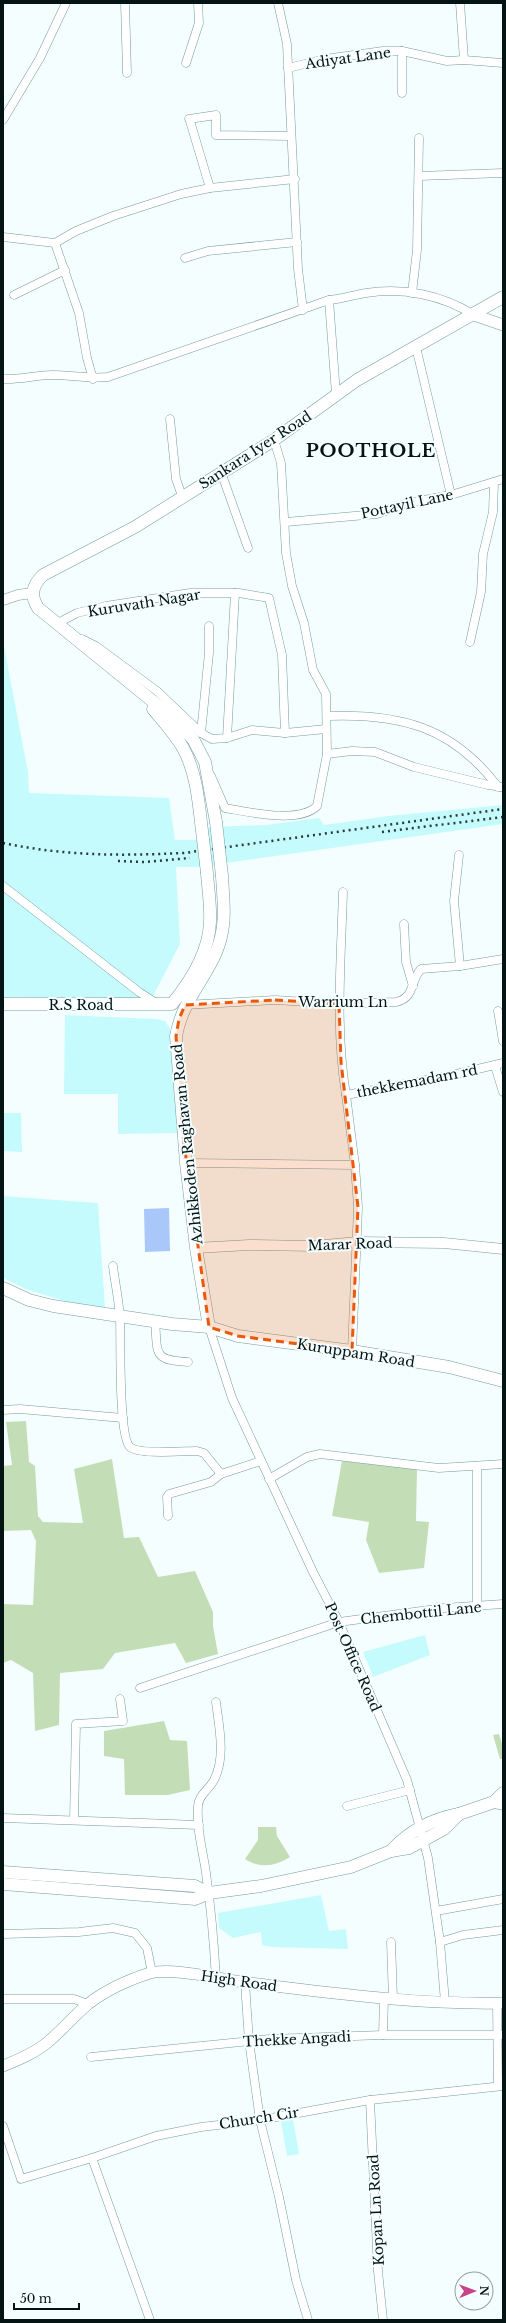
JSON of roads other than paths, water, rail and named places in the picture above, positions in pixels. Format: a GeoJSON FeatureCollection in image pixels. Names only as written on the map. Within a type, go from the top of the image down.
{"type":"FeatureCollection","features":[{"type":"Feature","properties":{"kind":"main road","name":"Sankara Iyer Road"},"geometry":{"type":"LineString","coordinates":[[32,593],[35,582],[43,575],[135,527],[182,496],[274,440],[336,394],[503,297]]}},
{"type":"Feature","properties":{"kind":"main road"},"geometry":{"type":"LineString","coordinates":[[474,315],[503,325]]}},
{"type":"Feature","properties":{"kind":"main road"},"geometry":{"type":"LineString","coordinates":[[32,593],[33,600],[38,608],[60,628],[181,726],[193,739],[206,762]]}},
{"type":"Feature","properties":{"kind":"main road"},"geometry":{"type":"LineString","coordinates":[[136,689],[172,732],[188,760],[197,794],[207,872],[210,922],[203,956],[184,991],[172,1004]]}},
{"type":"Feature","properties":{"kind":"main road","name":"Azhikkoden Raghavan Road"},"geometry":{"type":"LineString","coordinates":[[206,762],[216,822],[222,876],[224,917],[221,937],[215,953],[185,1005],[179,1019],[176,1036],[186,1163],[196,1248],[209,1327]]}},
{"type":"Feature","properties":{"kind":"main road","name":"R.S Road"},"geometry":{"type":"LineString","coordinates":[[3,1004],[185,1005]]}},
{"type":"Feature","properties":{"kind":"main road"},"geometry":{"type":"LineString","coordinates":[[159,1004],[169,1010],[174,1020],[176,1036]]}},
{"type":"Feature","properties":{"kind":"main road","name":"Kuruppam Road"},"geometry":{"type":"LineString","coordinates":[[3,1288],[38,1303],[155,1321],[209,1327],[238,1336],[352,1351],[449,1367],[503,1381]]}},
{"type":"Feature","properties":{"kind":"main road"},"geometry":{"type":"LineString","coordinates":[[391,1850],[404,1837],[439,1818],[460,1814],[500,1800]]}},
{"type":"Feature","properties":{"kind":"main road"},"geometry":{"type":"LineString","coordinates":[[3,1884],[195,1899],[209,1893],[260,1886],[351,1867],[391,1850],[409,1848],[444,1829],[460,1814]]}},
{"type":"Feature","properties":{"kind":"main road"},"geometry":{"type":"LineString","coordinates":[[3,1872],[195,1886],[209,1893]]}},
{"type":"Feature","properties":{"kind":"main road","name":"High Road"},"geometry":{"type":"LineString","coordinates":[[3,2066],[27,2056],[48,2042],[88,2004],[128,1981],[152,1973],[178,1973],[216,1979],[388,1998],[445,2002],[500,2003]]}},
{"type":"Feature","properties":{"kind":"street"},"geometry":{"type":"LineString","coordinates":[[3,120],[40,58],[66,3]]}},
{"type":"Feature","properties":{"kind":"street"},"geometry":{"type":"LineString","coordinates":[[125,3],[127,73]]}},
{"type":"Feature","properties":{"kind":"street"},"geometry":{"type":"LineString","coordinates":[[186,62],[199,23],[198,3]]}},
{"type":"Feature","properties":{"kind":"street"},"geometry":{"type":"LineString","coordinates":[[278,3],[287,44],[297,242],[303,310]]}},
{"type":"Feature","properties":{"kind":"street"},"geometry":{"type":"LineString","coordinates":[[460,3],[464,60]]}},
{"type":"Feature","properties":{"kind":"street","name":"Adiyat Lane"},"geometry":{"type":"LineString","coordinates":[[288,68],[383,50],[402,51],[447,61],[464,60],[503,63]]}},
{"type":"Feature","properties":{"kind":"street"},"geometry":{"type":"LineString","coordinates":[[402,51],[402,93]]}},
{"type":"Feature","properties":{"kind":"street"},"geometry":{"type":"LineString","coordinates":[[210,188],[190,120],[216,115],[216,135],[291,136]]}},
{"type":"Feature","properties":{"kind":"street"},"geometry":{"type":"LineString","coordinates":[[412,293],[417,250],[419,138]]}},
{"type":"Feature","properties":{"kind":"street"},"geometry":{"type":"LineString","coordinates":[[419,176],[503,173]]}},
{"type":"Feature","properties":{"kind":"street"},"geometry":{"type":"LineString","coordinates":[[3,237],[55,243],[76,231],[113,216],[181,194],[210,188],[295,179]]}},
{"type":"Feature","properties":{"kind":"street"},"geometry":{"type":"LineString","coordinates":[[186,258],[208,251],[297,242]]}},
{"type":"Feature","properties":{"kind":"street"},"geometry":{"type":"LineString","coordinates":[[55,243],[80,313],[87,358],[93,379]]}},
{"type":"Feature","properties":{"kind":"street"},"geometry":{"type":"LineString","coordinates":[[14,295],[65,270]]}},
{"type":"Feature","properties":{"kind":"street"},"geometry":{"type":"LineString","coordinates":[[3,379],[18,380],[51,375],[93,379],[116,375],[329,300],[398,290],[455,303],[474,315]]}},
{"type":"Feature","properties":{"kind":"street"},"geometry":{"type":"LineString","coordinates":[[329,300],[336,394]]}},
{"type":"Feature","properties":{"kind":"street"},"geometry":{"type":"LineString","coordinates":[[416,347],[451,495]]}},
{"type":"Feature","properties":{"kind":"street"},"geometry":{"type":"LineString","coordinates":[[170,419],[176,479],[182,496]]}},
{"type":"Feature","properties":{"kind":"street"},"geometry":{"type":"LineString","coordinates":[[206,762],[225,808],[265,815],[304,814],[312,812],[317,806],[327,754],[326,729],[328,716],[326,694],[313,670],[304,622],[292,586],[286,553],[286,522],[282,463],[274,440]]}},
{"type":"Feature","properties":{"kind":"street"},"geometry":{"type":"LineString","coordinates":[[221,472],[248,548]]}},
{"type":"Feature","properties":{"kind":"street","name":"Pottayil Lane"},"geometry":{"type":"LineString","coordinates":[[286,522],[372,514],[408,503],[451,495],[503,479]]}},
{"type":"Feature","properties":{"kind":"street"},"geometry":{"type":"LineString","coordinates":[[470,642],[481,592],[483,554],[493,512],[494,482]]}},
{"type":"Feature","properties":{"kind":"street"},"geometry":{"type":"LineString","coordinates":[[3,600],[32,593]]}},
{"type":"Feature","properties":{"kind":"street","name":"Kuruvath Nagar"},"geometry":{"type":"LineString","coordinates":[[60,628],[77,613],[106,606],[131,604],[190,593],[235,593],[269,598],[282,655],[285,733]]}},
{"type":"Feature","properties":{"kind":"street"},"geometry":{"type":"LineString","coordinates":[[227,738],[235,593]]}},
{"type":"Feature","properties":{"kind":"street"},"geometry":{"type":"LineString","coordinates":[[201,733],[209,653],[209,626]]}},
{"type":"Feature","properties":{"kind":"street"},"geometry":{"type":"LineString","coordinates":[[60,628],[96,646],[157,691],[201,733],[212,738],[227,738],[252,730],[285,733],[326,729]]}},
{"type":"Feature","properties":{"kind":"street"},"geometry":{"type":"LineString","coordinates":[[328,716],[375,718],[430,729],[449,739],[470,754],[501,787]]}},
{"type":"Feature","properties":{"kind":"street"},"geometry":{"type":"LineString","coordinates":[[327,754],[352,751],[375,752],[414,767],[501,787]]}},
{"type":"Feature","properties":{"kind":"street"},"geometry":{"type":"LineString","coordinates":[[459,855],[454,901],[460,966]]}},
{"type":"Feature","properties":{"kind":"street"},"geometry":{"type":"LineString","coordinates":[[3,886],[139,992],[159,1004]]}},
{"type":"Feature","properties":{"kind":"street"},"geometry":{"type":"LineString","coordinates":[[343,892],[339,1004],[341,1062],[346,1096]]}},
{"type":"Feature","properties":{"kind":"street"},"geometry":{"type":"LineString","coordinates":[[404,924],[406,962],[413,987]]}},
{"type":"Feature","properties":{"kind":"street","name":"Warrium Ln"},"geometry":{"type":"LineString","coordinates":[[185,1005],[275,1000],[339,1004],[403,1001],[408,997],[413,987],[416,973],[421,969],[460,966],[503,960]]}},
{"type":"Feature","properties":{"kind":"street"},"geometry":{"type":"LineString","coordinates":[[498,1011],[503,1041]]}},
{"type":"Feature","properties":{"kind":"street","name":"thekkemadam rd"},"geometry":{"type":"LineString","coordinates":[[352,1351],[358,1207],[355,1165],[346,1096],[495,1066],[503,1063]]}},
{"type":"Feature","properties":{"kind":"street"},"geometry":{"type":"LineString","coordinates":[[495,1066],[503,1092]]}},
{"type":"Feature","properties":{"kind":"street"},"geometry":{"type":"LineString","coordinates":[[186,1163],[355,1165]]}},
{"type":"Feature","properties":{"kind":"street","name":"Marar Road"},"geometry":{"type":"LineString","coordinates":[[196,1248],[249,1245],[314,1246],[357,1242],[444,1243],[503,1249]]}},
{"type":"Feature","properties":{"kind":"street"},"geometry":{"type":"LineString","coordinates":[[112,1266],[120,1316],[122,1418],[126,1440],[131,1448],[141,1451],[197,1451],[204,1453],[221,1474]]}},
{"type":"Feature","properties":{"kind":"street"},"geometry":{"type":"LineString","coordinates":[[155,1321],[158,1352],[161,1357],[167,1360],[188,1362]]}},
{"type":"Feature","properties":{"kind":"street","name":"Post Office Road"},"geometry":{"type":"LineString","coordinates":[[209,1327],[232,1398],[313,1572],[339,1622],[410,1790],[424,1840],[436,1911],[445,2002]]}},
{"type":"Feature","properties":{"kind":"street"},"geometry":{"type":"LineString","coordinates":[[3,1410],[20,1409],[122,1418]]}},
{"type":"Feature","properties":{"kind":"street"},"geometry":{"type":"LineString","coordinates":[[269,1479],[307,1457],[320,1454],[439,1468],[503,1464]]}},
{"type":"Feature","properties":{"kind":"street"},"geometry":{"type":"LineString","coordinates":[[168,1516],[167,1497],[170,1494],[211,1482],[221,1474],[261,1461]]}},
{"type":"Feature","properties":{"kind":"street"},"geometry":{"type":"LineString","coordinates":[[477,1466],[477,1606]]}},
{"type":"Feature","properties":{"kind":"street","name":"Chembottil Lane"},"geometry":{"type":"LineString","coordinates":[[140,1688],[339,1622],[444,1608],[503,1604]]}},
{"type":"Feature","properties":{"kind":"street"},"geometry":{"type":"LineString","coordinates":[[74,1820],[76,1724],[123,1721],[120,1699]]}},
{"type":"Feature","properties":{"kind":"street"},"geometry":{"type":"LineString","coordinates":[[216,1702],[221,1743],[219,1767],[214,1781],[201,1796],[198,1805],[199,1825],[214,1926],[216,1979]]}},
{"type":"Feature","properties":{"kind":"street"},"geometry":{"type":"LineString","coordinates":[[347,1806],[410,1790]]}},
{"type":"Feature","properties":{"kind":"street"},"geometry":{"type":"LineString","coordinates":[[3,1818],[199,1825]]}},
{"type":"Feature","properties":{"kind":"street"},"geometry":{"type":"LineString","coordinates":[[436,1911],[503,1899]]}},
{"type":"Feature","properties":{"kind":"street"},"geometry":{"type":"LineString","coordinates":[[3,1934],[79,1932],[113,1928],[135,1933],[147,1948],[152,1973]]}},
{"type":"Feature","properties":{"kind":"street"},"geometry":{"type":"LineString","coordinates":[[440,1942],[463,1935],[503,1930]]}},
{"type":"Feature","properties":{"kind":"street"},"geometry":{"type":"LineString","coordinates":[[383,2035],[388,1998],[391,1942]]}},
{"type":"Feature","properties":{"kind":"street"},"geometry":{"type":"LineString","coordinates":[[245,1982],[249,2041],[260,2120],[279,2197],[296,2280],[308,2320]]}},
{"type":"Feature","properties":{"kind":"street"},"geometry":{"type":"LineString","coordinates":[[3,1999],[74,1999],[88,2004]]}},
{"type":"Feature","properties":{"kind":"street"},"geometry":{"type":"LineString","coordinates":[[500,2003],[501,2086]]}},
{"type":"Feature","properties":{"kind":"street","name":"Thekke Angadi"},"geometry":{"type":"LineString","coordinates":[[92,2057],[270,2038],[383,2035],[500,2035]]}},
{"type":"Feature","properties":{"kind":"street","name":"Church Cir"},"geometry":{"type":"LineString","coordinates":[[3,2126],[21,2179],[92,2158],[156,2136],[200,2127],[260,2120],[370,2100],[501,2086]]}},
{"type":"Feature","properties":{"kind":"street","name":"Kopan Ln Road"},"geometry":{"type":"LineString","coordinates":[[370,2100],[378,2271],[383,2320]]}},
{"type":"Feature","properties":{"kind":"street"},"geometry":{"type":"LineString","coordinates":[[92,2158],[150,2320]]}},
{"type":"Feature","properties":{"kind":"railway"},"geometry":{"type":"LineString","coordinates":[[3,843],[71,853],[115,855],[184,853],[503,809]]}},
{"type":"Feature","properties":{"kind":"railway"},"geometry":{"type":"LineString","coordinates":[[382,832],[503,817]]}},
{"type":"Feature","properties":{"kind":"railway"},"geometry":{"type":"LineString","coordinates":[[118,861],[145,862],[190,858]]}},
{"type":"Feature","properties":{"kind":"district","name":"POOTHOLE"},"geometry":{"type":"Point","coordinates":[371,451]}}]}
